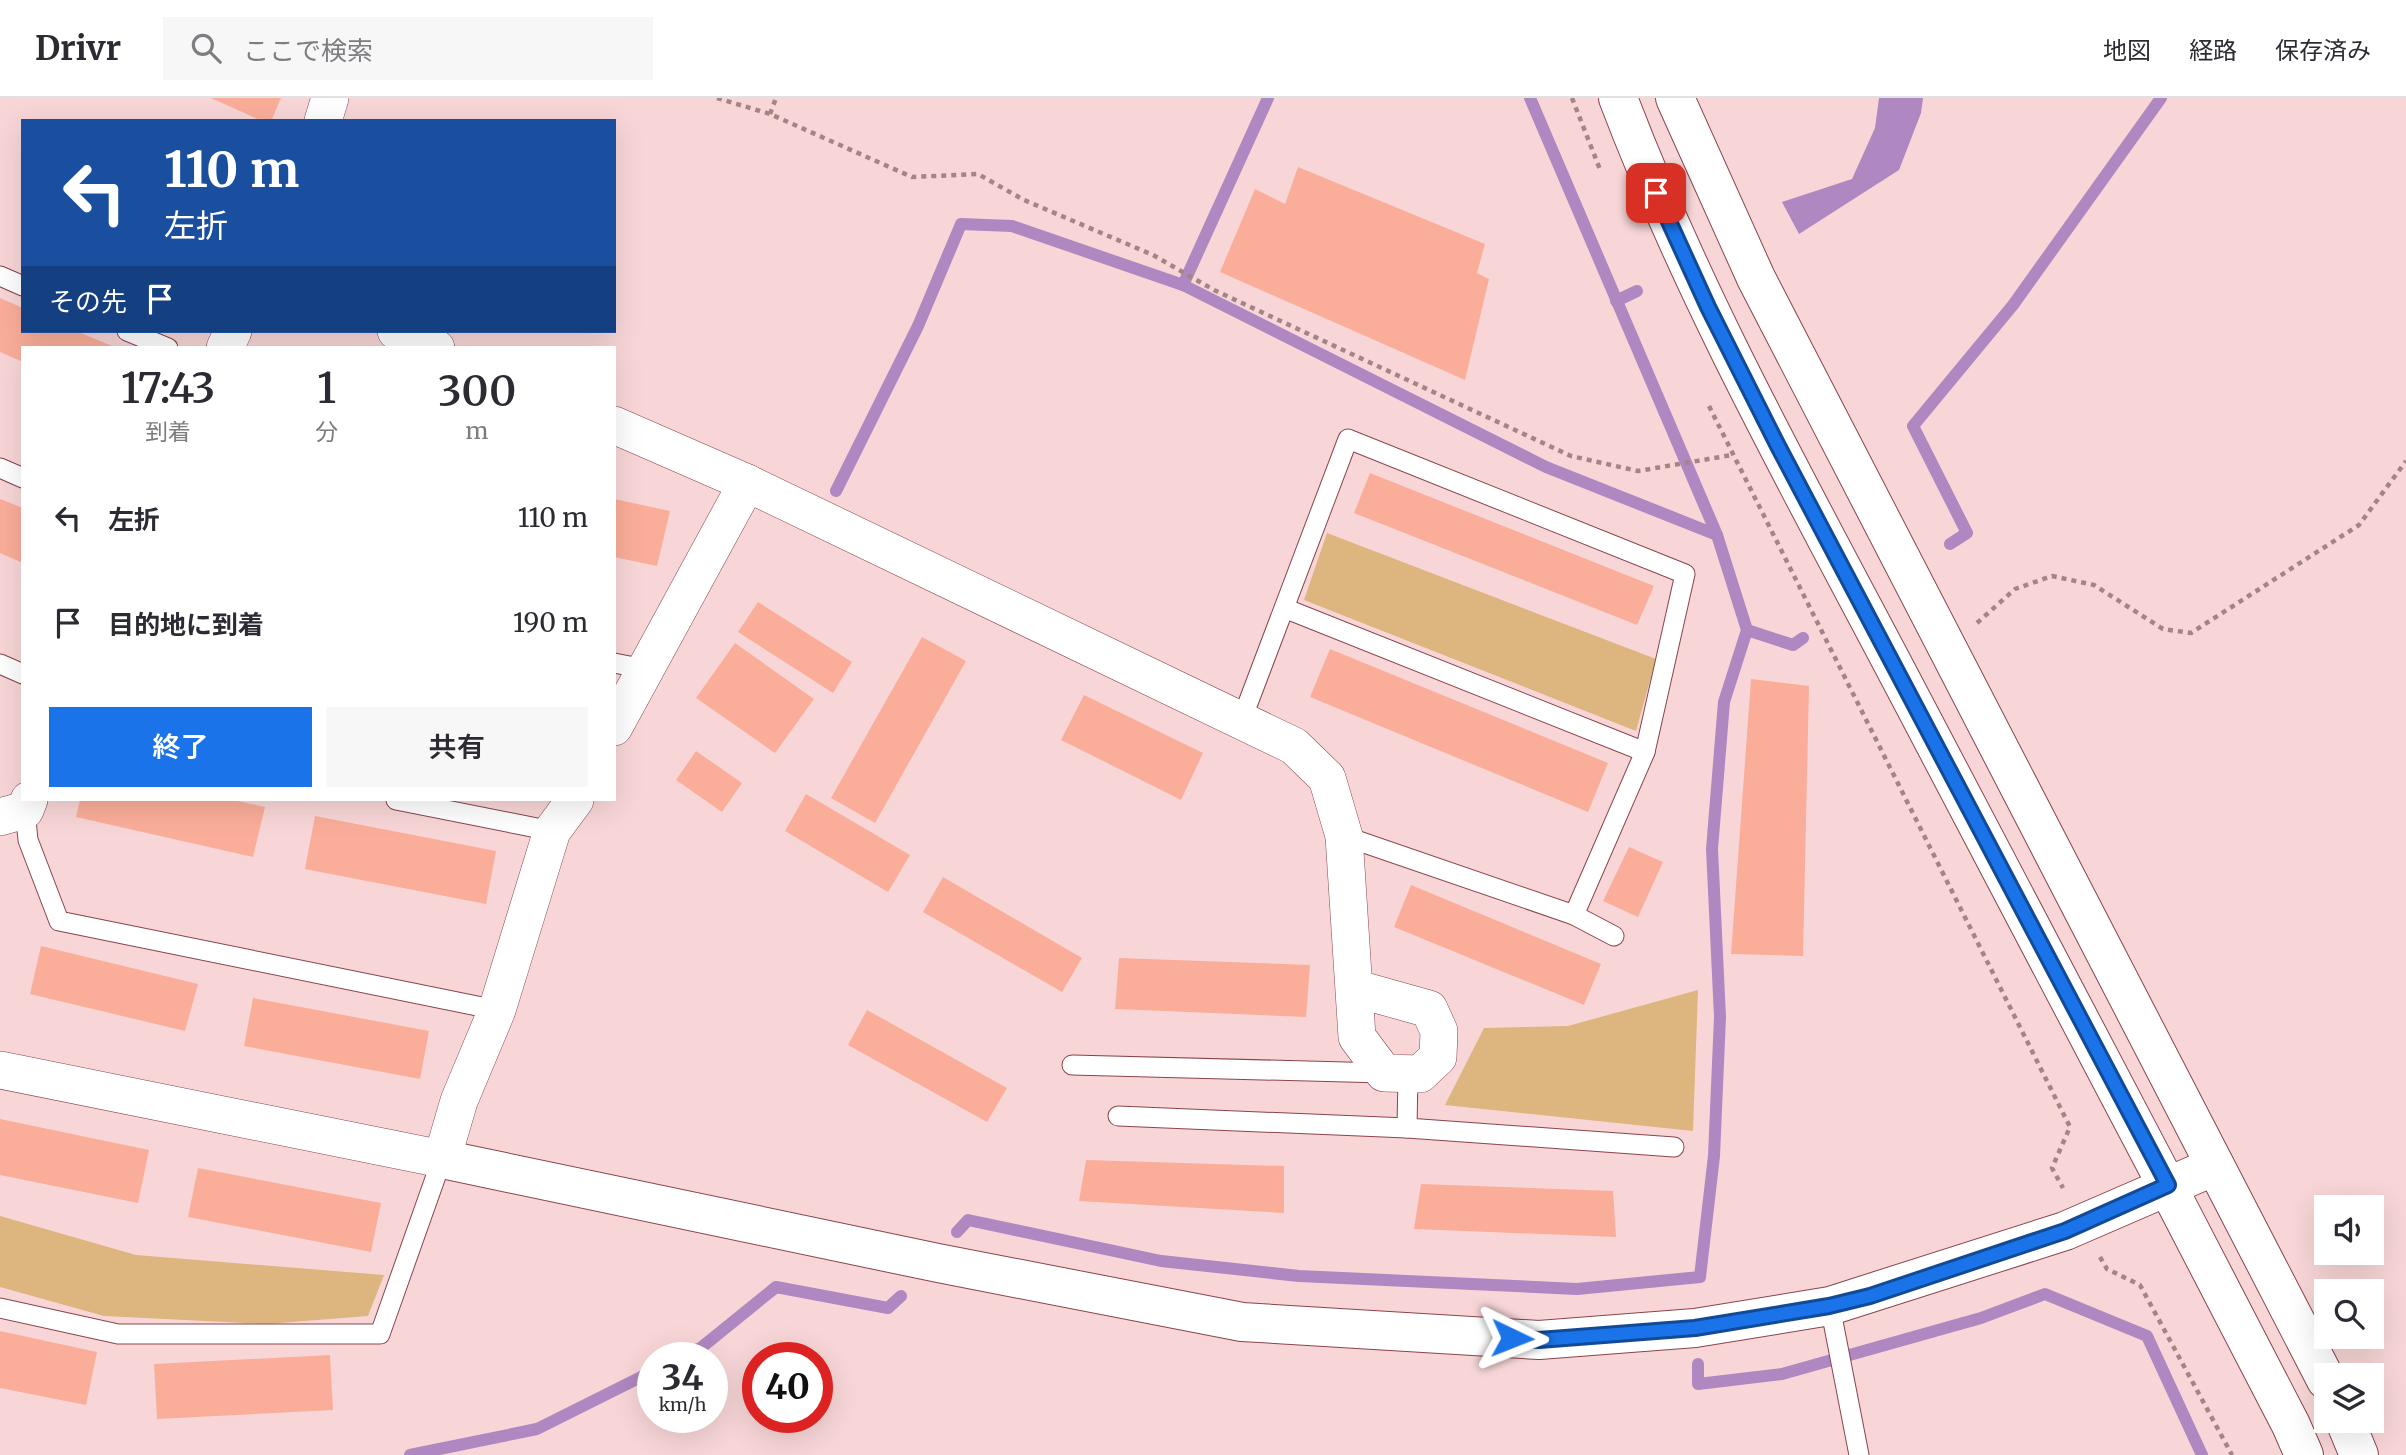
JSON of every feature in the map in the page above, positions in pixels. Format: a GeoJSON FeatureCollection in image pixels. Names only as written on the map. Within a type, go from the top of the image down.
{"type":"FeatureCollection","features":[{"type":"Feature","properties":{"kind":"street"},"geometry":{"type":"LineString","coordinates":[[324,119],[330,98]]}},
{"type":"Feature","properties":{"kind":"street"},"geometry":{"type":"LineString","coordinates":[[1618,98],[1645,170],[1702,295],[1772,434],[2168,1185],[2304,1455]]}},
{"type":"Feature","properties":{"kind":"street"},"geometry":{"type":"LineString","coordinates":[[1675,98],[1756,278],[2317,1363]]}},
{"type":"Feature","properties":{"kind":"street"},"geometry":{"type":"LineString","coordinates":[[401,333],[431,346]]}},
{"type":"Feature","properties":{"kind":"street"},"geometry":{"type":"LineString","coordinates":[[616,426],[747,483],[1294,746],[1327,778],[1344,836],[1357,1037],[1396,1074],[1420,1074],[1438,1057],[1439,1031],[1429,1009],[1354,988]]}},
{"type":"Feature","properties":{"kind":"street"},"geometry":{"type":"LineString","coordinates":[[616,719],[630,666],[747,483]]}},
{"type":"Feature","properties":{"kind":"street"},"geometry":{"type":"LineString","coordinates":[[442,1159],[459,1101],[497,1010],[552,831],[574,801]]}},
{"type":"Feature","properties":{"kind":"street"},"geometry":{"type":"LineString","coordinates":[[0,1070],[938,1263],[1242,1322],[1539,1340],[1695,1328],[1833,1323],[1870,1296],[2065,1231],[2215,1166]]}},
{"type":"Feature","properties":{"kind":"street"},"geometry":{"type":"LineString","coordinates":[[2350,1433],[2359,1455]]}},
{"type":"Feature","properties":{"kind":"lane"},"geometry":{"type":"LineString","coordinates":[[0,276],[21,285]]}},
{"type":"Feature","properties":{"kind":"lane"},"geometry":{"type":"LineString","coordinates":[[132,333],[162,346]]}},
{"type":"Feature","properties":{"kind":"lane"},"geometry":{"type":"LineString","coordinates":[[1242,719],[1348,439],[1685,574],[1645,752],[1574,915]]}},
{"type":"Feature","properties":{"kind":"lane"},"geometry":{"type":"LineString","coordinates":[[0,468],[21,477]]}},
{"type":"Feature","properties":{"kind":"lane"},"geometry":{"type":"LineString","coordinates":[[1284,608],[1645,752]]}},
{"type":"Feature","properties":{"kind":"lane"},"geometry":{"type":"LineString","coordinates":[[0,664],[21,673]]}},
{"type":"Feature","properties":{"kind":"lane"},"geometry":{"type":"LineString","coordinates":[[401,801],[552,831]]}},
{"type":"Feature","properties":{"kind":"lane"},"geometry":{"type":"LineString","coordinates":[[18,809],[59,921],[497,1010]]}},
{"type":"Feature","properties":{"kind":"lane"},"geometry":{"type":"LineString","coordinates":[[1344,836],[1574,915],[1614,936]]}},
{"type":"Feature","properties":{"kind":"lane"},"geometry":{"type":"LineString","coordinates":[[1072,1065],[1396,1074],[1407,1128]]}},
{"type":"Feature","properties":{"kind":"lane"},"geometry":{"type":"LineString","coordinates":[[1118,1116],[1407,1128],[1674,1147]]}},
{"type":"Feature","properties":{"kind":"lane"},"geometry":{"type":"LineString","coordinates":[[0,1308],[118,1334],[380,1334],[442,1159]]}},
{"type":"Feature","properties":{"kind":"lane"},"geometry":{"type":"LineString","coordinates":[[1833,1323],[1859,1455]]}},
{"type":"Feature","properties":{"kind":"path"},"geometry":{"type":"LineString","coordinates":[[717,98],[770,114],[912,177],[978,174],[1024,200],[1177,269],[1571,456],[1638,471],[1732,455]]}},
{"type":"Feature","properties":{"kind":"path"},"geometry":{"type":"LineString","coordinates":[[770,114],[776,98]]}},
{"type":"Feature","properties":{"kind":"path"},"geometry":{"type":"LineString","coordinates":[[1572,98],[1607,185]]}},
{"type":"Feature","properties":{"kind":"path"},"geometry":{"type":"LineString","coordinates":[[1705,398],[2070,1127],[2052,1168],[2063,1188]]}},
{"type":"Feature","properties":{"kind":"path"},"geometry":{"type":"LineString","coordinates":[[1948,651],[2015,589],[2052,576],[2094,585],[2164,629],[2191,633],[2359,525],[2406,461]]}},
{"type":"Feature","properties":{"kind":"path"},"geometry":{"type":"LineString","coordinates":[[2099,1255],[2106,1269],[2140,1285],[2232,1455]]}},
{"type":"Feature","properties":{"kind":"shaded area"},"geometry":{"type":"Polygon","coordinates":[[[1879,98],[1923,98],[1921,113],[1899,170],[1799,234],[1782,202],[1852,179],[1875,128],[1879,98]]]}},
{"type":"Feature","properties":{"kind":"shaded area"},"geometry":{"type":"Polygon","coordinates":[[[1327,533],[1656,659],[1636,731],[1304,600],[1327,533]]]}},
{"type":"Feature","properties":{"kind":"shaded area"},"geometry":{"type":"Polygon","coordinates":[[[1698,990],[1693,1131],[1445,1105],[1484,1028],[1568,1026],[1698,990]]]}},
{"type":"Feature","properties":{"kind":"shaded area"},"geometry":{"type":"Polygon","coordinates":[[[0,1216],[136,1255],[384,1275],[368,1316],[266,1324],[104,1316],[0,1287],[0,1216]]]}},
{"type":"Feature","properties":{"kind":"building"},"geometry":{"type":"Polygon","coordinates":[[[211,98],[281,98],[272,119],[258,119],[211,98]]]}},
{"type":"Feature","properties":{"kind":"building"},"geometry":{"type":"Polygon","coordinates":[[[1298,167],[1485,244],[1477,273],[1489,279],[1465,380],[1220,272],[1255,189],[1285,204],[1298,167]]]}},
{"type":"Feature","properties":{"kind":"building"},"geometry":{"type":"Polygon","coordinates":[[[0,298],[21,307],[21,333],[81,333],[112,346],[21,346],[21,361],[0,352],[0,298]]]}},
{"type":"Feature","properties":{"kind":"building"},"geometry":{"type":"Polygon","coordinates":[[[1370,473],[1654,586],[1637,625],[1354,513],[1370,473]]]}},
{"type":"Feature","properties":{"kind":"building"},"geometry":{"type":"Polygon","coordinates":[[[0,499],[21,507],[21,562],[0,553],[0,499]]]}},
{"type":"Feature","properties":{"kind":"building"},"geometry":{"type":"Polygon","coordinates":[[[616,499],[670,511],[657,566],[616,557],[616,499]]]}},
{"type":"Feature","properties":{"kind":"building"},"geometry":{"type":"Polygon","coordinates":[[[758,602],[852,662],[833,693],[738,632],[758,602]]]}},
{"type":"Feature","properties":{"kind":"building"},"geometry":{"type":"Polygon","coordinates":[[[922,637],[966,661],[875,823],[831,798],[922,637]]]}},
{"type":"Feature","properties":{"kind":"building"},"geometry":{"type":"Polygon","coordinates":[[[735,643],[814,699],[775,753],[696,698],[735,643]]]}},
{"type":"Feature","properties":{"kind":"building"},"geometry":{"type":"Polygon","coordinates":[[[1330,649],[1608,763],[1588,812],[1310,697],[1330,649]]]}},
{"type":"Feature","properties":{"kind":"building"},"geometry":{"type":"Polygon","coordinates":[[[1751,679],[1809,686],[1803,956],[1731,954],[1751,679]]]}},
{"type":"Feature","properties":{"kind":"building"},"geometry":{"type":"Polygon","coordinates":[[[1084,695],[1203,753],[1181,800],[1061,740],[1084,695]]]}},
{"type":"Feature","properties":{"kind":"building"},"geometry":{"type":"Polygon","coordinates":[[[696,751],[742,783],[722,812],[676,780],[696,751]]]}},
{"type":"Feature","properties":{"kind":"building"},"geometry":{"type":"Polygon","coordinates":[[[806,794],[910,855],[888,892],[785,831],[806,794]]]}},
{"type":"Feature","properties":{"kind":"building"},"geometry":{"type":"Polygon","coordinates":[[[80,801],[238,801],[265,807],[253,857],[76,817],[80,801]]]}},
{"type":"Feature","properties":{"kind":"building"},"geometry":{"type":"Polygon","coordinates":[[[315,816],[496,851],[486,904],[305,869],[315,816]]]}},
{"type":"Feature","properties":{"kind":"building"},"geometry":{"type":"Polygon","coordinates":[[[1629,847],[1663,862],[1638,917],[1603,901],[1629,847]]]}},
{"type":"Feature","properties":{"kind":"building"},"geometry":{"type":"Polygon","coordinates":[[[943,877],[1082,958],[1062,992],[923,912],[943,877]]]}},
{"type":"Feature","properties":{"kind":"building"},"geometry":{"type":"Polygon","coordinates":[[[1411,885],[1601,964],[1584,1005],[1394,927],[1411,885]]]}},
{"type":"Feature","properties":{"kind":"building"},"geometry":{"type":"Polygon","coordinates":[[[41,946],[198,984],[185,1031],[30,994],[41,946]]]}},
{"type":"Feature","properties":{"kind":"building"},"geometry":{"type":"Polygon","coordinates":[[[1119,958],[1310,965],[1306,1017],[1115,1009],[1119,958]]]}},
{"type":"Feature","properties":{"kind":"building"},"geometry":{"type":"Polygon","coordinates":[[[253,998],[429,1031],[420,1079],[244,1046],[253,998]]]}},
{"type":"Feature","properties":{"kind":"building"},"geometry":{"type":"Polygon","coordinates":[[[867,1010],[1007,1088],[987,1122],[848,1045],[867,1010]]]}},
{"type":"Feature","properties":{"kind":"building"},"geometry":{"type":"Polygon","coordinates":[[[0,1119],[149,1150],[138,1203],[0,1175],[0,1119]]]}},
{"type":"Feature","properties":{"kind":"building"},"geometry":{"type":"Polygon","coordinates":[[[1086,1160],[1284,1166],[1284,1213],[1079,1201],[1086,1160]]]}},
{"type":"Feature","properties":{"kind":"building"},"geometry":{"type":"Polygon","coordinates":[[[198,1168],[381,1203],[371,1252],[188,1217],[198,1168]]]}},
{"type":"Feature","properties":{"kind":"building"},"geometry":{"type":"Polygon","coordinates":[[[1421,1184],[1613,1191],[1616,1237],[1414,1229],[1421,1184]]]}},
{"type":"Feature","properties":{"kind":"building"},"geometry":{"type":"Polygon","coordinates":[[[0,1331],[97,1352],[86,1405],[0,1388],[0,1331]]]}},
{"type":"Feature","properties":{"kind":"building"},"geometry":{"type":"Polygon","coordinates":[[[330,1355],[333,1410],[157,1419],[154,1364],[330,1355]]]}},
{"type":"Feature","properties":{"kind":"waterway"},"geometry":{"type":"LineString","coordinates":[[1183,285],[1268,98]]}},
{"type":"Feature","properties":{"kind":"waterway"},"geometry":{"type":"LineString","coordinates":[[957,1232],[968,1220],[1161,1261],[1299,1276],[1577,1289],[1700,1277],[1714,1156],[1720,1017],[1712,849],[1724,702],[1747,630],[1717,535],[1530,98]]}},
{"type":"Feature","properties":{"kind":"waterway"},"geometry":{"type":"LineString","coordinates":[[1950,544],[1967,533],[1913,426],[2013,305],[2161,98]]}},
{"type":"Feature","properties":{"kind":"waterway"},"geometry":{"type":"LineString","coordinates":[[836,491],[918,326],[961,224],[1012,226],[1183,285],[1546,467],[1717,535]]}},
{"type":"Feature","properties":{"kind":"waterway"},"geometry":{"type":"LineString","coordinates":[[1616,301],[1637,291]]}},
{"type":"Feature","properties":{"kind":"waterway"},"geometry":{"type":"LineString","coordinates":[[1747,630],[1793,645],[1803,638]]}},
{"type":"Feature","properties":{"kind":"waterway"},"geometry":{"type":"LineString","coordinates":[[708,1342],[776,1287],[888,1308],[901,1296]]}},
{"type":"Feature","properties":{"kind":"waterway"},"geometry":{"type":"LineString","coordinates":[[1698,1364],[1698,1384],[1782,1374],[1981,1318],[2045,1294],[2147,1336],[2202,1455]]}},
{"type":"Feature","properties":{"kind":"waterway"},"geometry":{"type":"LineString","coordinates":[[410,1455],[537,1429],[637,1379]]}},
{"type":"Feature","properties":{"kind":"route"},"geometry":{"type":"LineString","coordinates":[[1512,1338],[1539,1340],[1695,1328],[1829,1306],[1870,1296],[2065,1231],[2168,1185],[1778,446],[1708,307],[1656,193]]}}]}
